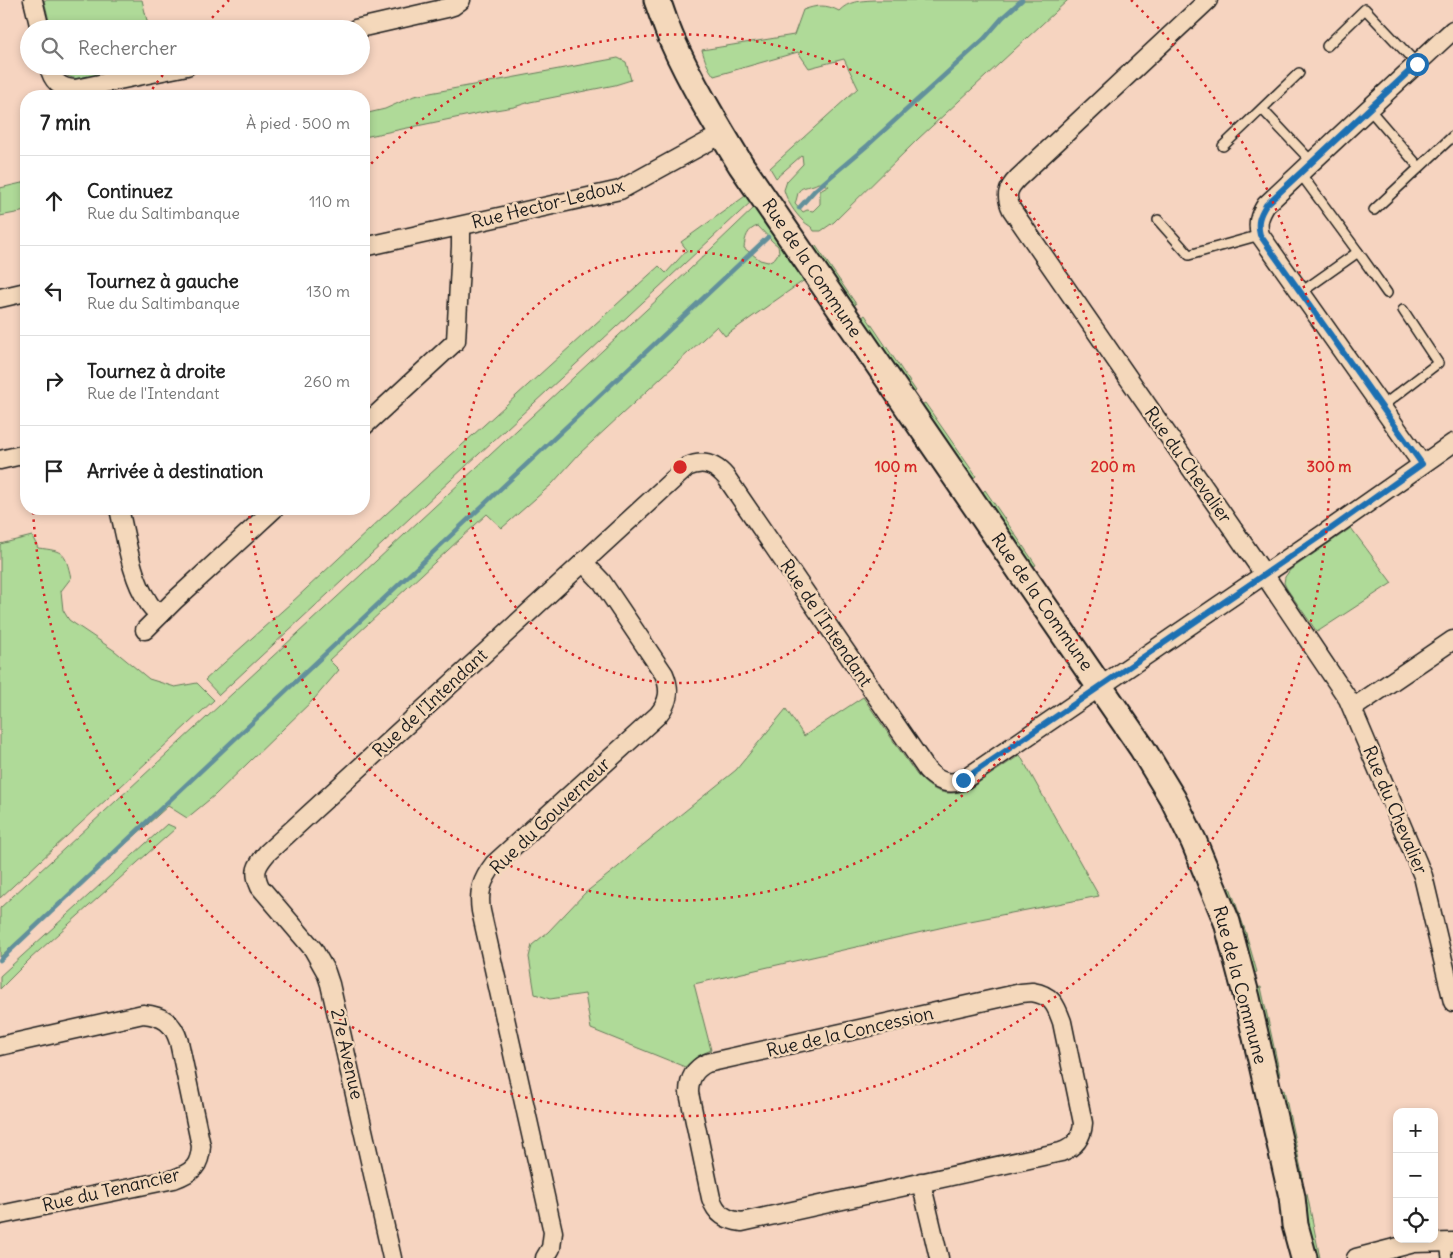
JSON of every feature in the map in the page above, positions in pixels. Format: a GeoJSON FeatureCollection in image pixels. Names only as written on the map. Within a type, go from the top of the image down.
{"type":"FeatureCollection","features":[{"type":"Feature","properties":{"kind":"street"},"geometry":{"type":"LineString","coordinates":[[33,0],[38,20]]}},
{"type":"Feature","properties":{"kind":"street"},"geometry":{"type":"LineString","coordinates":[[370,26],[447,8],[461,0]]}},
{"type":"Feature","properties":{"kind":"street","name":"Rue de la Commune"},"geometry":{"type":"LineString","coordinates":[[657,0],[682,60],[741,165],[1148,756],[1173,799],[1194,842],[1227,922],[1247,998],[1292,1197],[1295,1226],[1304,1258]]}},
{"type":"Feature","properties":{"kind":"street","name":"Rue du Chevalier"},"geometry":{"type":"LineString","coordinates":[[1208,0],[1013,183],[1008,195],[1008,202],[1342,688],[1353,708],[1423,876],[1453,1002]]}},
{"type":"Feature","properties":{"kind":"street"},"geometry":{"type":"LineString","coordinates":[[1422,464],[1260,235],[1258,226],[1260,216],[1266,205],[1453,30]]}},
{"type":"Feature","properties":{"kind":"street"},"geometry":{"type":"LineString","coordinates":[[51,75],[57,84],[75,89],[144,75]]}},
{"type":"Feature","properties":{"kind":"street","name":"Rue Hector-Ledoux"},"geometry":{"type":"LineString","coordinates":[[370,247],[620,190],[722,134]]}},
{"type":"Feature","properties":{"kind":"street"},"geometry":{"type":"LineString","coordinates":[[370,420],[456,340],[461,226]]}},
{"type":"Feature","properties":{"kind":"street"},"geometry":{"type":"LineString","coordinates":[[0,298],[20,293]]}},
{"type":"Feature","properties":{"kind":"street","name":"Rue de l'Intendant"},"geometry":{"type":"LineString","coordinates":[[256,872],[267,853],[687,467],[707,463],[720,469],[927,770],[932,776],[945,783],[952,783],[965,779],[1453,443]]}},
{"type":"Feature","properties":{"kind":"street"},"geometry":{"type":"LineString","coordinates":[[0,460],[20,455]]}},
{"type":"Feature","properties":{"kind":"street"},"geometry":{"type":"LineString","coordinates":[[120,515],[139,585],[147,602],[160,615]]}},
{"type":"Feature","properties":{"kind":"street"},"geometry":{"type":"LineString","coordinates":[[145,630],[268,515]]}},
{"type":"Feature","properties":{"kind":"street","name":"Rue du Gouverneur"},"geometry":{"type":"LineString","coordinates":[[545,1258],[551,1248],[553,1232],[480,911],[480,890],[485,877],[494,864],[658,715],[666,703],[669,688],[664,674],[602,582],[584,562]]}},
{"type":"Feature","properties":{"kind":"street"},"geometry":{"type":"LineString","coordinates":[[1353,708],[1453,640]]}},
{"type":"Feature","properties":{"kind":"street","name":"27e Avenue"},"geometry":{"type":"LineString","coordinates":[[256,872],[260,888],[312,949],[323,966],[330,984],[392,1258]]}},
{"type":"Feature","properties":{"kind":"street","name":"Rue de la Concession"},"geometry":{"type":"LineString","coordinates":[[1037,993],[1049,999],[1057,1008],[1062,1022],[1083,1123],[1078,1140],[1073,1146],[1061,1152],[921,1182],[742,1222],[723,1217],[716,1210],[711,1198],[689,1093],[692,1075],[707,1063],[1022,994],[1037,993]]}},
{"type":"Feature","properties":{"kind":"street","name":"Rue du Tenancier"},"geometry":{"type":"LineString","coordinates":[[0,1046],[143,1014],[162,1018],[176,1032],[201,1146],[197,1165],[185,1175],[174,1179],[0,1215]]}},
{"type":"Feature","properties":{"kind":"street"},"geometry":{"type":"LineString","coordinates":[[921,1182],[939,1258]]}},
{"type":"Feature","properties":{"kind":"street"},"geometry":{"type":"LineString","coordinates":[[1359,1258],[1384,1255],[1414,1243],[1448,1248]]}},
{"type":"Feature","properties":{"kind":"lane"},"geometry":{"type":"LineString","coordinates":[[1327,46],[1365,9],[1417,64]]}},
{"type":"Feature","properties":{"kind":"lane"},"geometry":{"type":"LineString","coordinates":[[1223,146],[1299,73]]}},
{"type":"Feature","properties":{"kind":"lane"},"geometry":{"type":"LineString","coordinates":[[1262,109],[1306,168],[1358,252],[1387,293]]}},
{"type":"Feature","properties":{"kind":"lane"},"geometry":{"type":"LineString","coordinates":[[1369,109],[1420,167]]}},
{"type":"Feature","properties":{"kind":"lane"},"geometry":{"type":"LineString","coordinates":[[1374,210],[1453,136]]}},
{"type":"Feature","properties":{"kind":"lane"},"geometry":{"type":"LineString","coordinates":[[1158,220],[1189,255],[1260,235]]}},
{"type":"Feature","properties":{"kind":"lane"},"geometry":{"type":"LineString","coordinates":[[1300,293],[1358,252]]}},
{"type":"Feature","properties":{"kind":"lane"},"geometry":{"type":"LineString","coordinates":[[1381,407],[1438,363],[1403,310]]}},
{"type":"Feature","properties":{"kind":"green space"},"geometry":{"type":"Polygon","coordinates":[[[44,0],[142,0],[147,20],[49,20],[44,0]]]}},
{"type":"Feature","properties":{"kind":"green space"},"geometry":{"type":"Polygon","coordinates":[[[868,0],[1068,0],[918,139],[834,222],[821,231],[814,231],[794,210],[784,190],[787,181],[803,164],[802,155],[776,178],[770,168],[858,88],[844,59],[809,68],[798,52],[714,76],[702,50],[794,35],[803,10],[821,6],[839,11],[850,3],[868,0]],[[818,183],[800,189],[795,203],[803,212],[807,210],[813,211],[820,204],[820,191],[829,186],[818,183]]]}},
{"type":"Feature","properties":{"kind":"green space"},"geometry":{"type":"Polygon","coordinates":[[[618,58],[626,62],[631,80],[514,107],[370,136],[370,113],[385,109],[414,96],[618,58]]]}},
{"type":"Feature","properties":{"kind":"green space"},"geometry":{"type":"Polygon","coordinates":[[[66,75],[96,75],[79,79],[66,75]]]}},
{"type":"Feature","properties":{"kind":"green space"},"geometry":{"type":"Polygon","coordinates":[[[20,183],[20,212],[0,216],[0,188],[20,183]]]}},
{"type":"Feature","properties":{"kind":"green space"},"geometry":{"type":"Polygon","coordinates":[[[748,194],[752,201],[219,695],[205,680],[659,266],[666,273],[687,250],[681,242],[748,194]]]}},
{"type":"Feature","properties":{"kind":"green space"},"geometry":{"type":"Polygon","coordinates":[[[756,206],[806,279],[725,336],[717,326],[579,454],[552,484],[502,528],[487,514],[329,660],[339,670],[315,698],[215,795],[187,818],[168,806],[0,957],[0,908],[756,206]],[[758,226],[754,227],[747,234],[744,248],[760,260],[768,262],[775,258],[779,252],[778,246],[758,226]]]}},
{"type":"Feature","properties":{"kind":"green space"},"geometry":{"type":"Polygon","coordinates":[[[816,246],[856,304],[853,307],[812,248],[816,246]]]}},
{"type":"Feature","properties":{"kind":"green space"},"geometry":{"type":"Polygon","coordinates":[[[865,315],[916,391],[912,394],[860,319],[865,315]]]}},
{"type":"Feature","properties":{"kind":"green space"},"geometry":{"type":"Polygon","coordinates":[[[925,403],[976,476],[971,480],[921,405],[925,403]]]}},
{"type":"Feature","properties":{"kind":"green space"},"geometry":{"type":"Polygon","coordinates":[[[985,490],[1036,565],[1032,567],[981,494],[985,490]]]}},
{"type":"Feature","properties":{"kind":"green space"},"geometry":{"type":"Polygon","coordinates":[[[1351,528],[1392,583],[1317,632],[1287,589],[1284,583],[1285,577],[1290,570],[1351,528]]]}},
{"type":"Feature","properties":{"kind":"green space"},"geometry":{"type":"Polygon","coordinates":[[[32,536],[38,548],[53,550],[62,554],[65,558],[71,578],[61,591],[63,610],[69,620],[115,651],[149,679],[175,687],[197,683],[214,700],[0,898],[0,544],[32,536]]]}},
{"type":"Feature","properties":{"kind":"green space"},"geometry":{"type":"Polygon","coordinates":[[[863,697],[917,775],[929,786],[940,792],[953,793],[969,789],[1020,755],[1099,896],[970,921],[694,984],[711,1050],[698,1056],[685,1067],[591,1029],[585,994],[550,999],[535,994],[529,957],[532,945],[548,932],[585,893],[736,770],[786,709],[804,736],[863,697]]]}},
{"type":"Feature","properties":{"kind":"green space"},"geometry":{"type":"Polygon","coordinates":[[[167,824],[176,828],[30,959],[0,989],[0,976],[167,824]]]}},
{"type":"Feature","properties":{"kind":"green space"},"geometry":{"type":"Polygon","coordinates":[[[1230,887],[1257,972],[1253,973],[1226,889],[1230,887]]]}},
{"type":"Feature","properties":{"kind":"green space"},"geometry":{"type":"Polygon","coordinates":[[[1261,987],[1280,1075],[1276,1077],[1256,988],[1261,987]]]}},
{"type":"Feature","properties":{"kind":"green space"},"geometry":{"type":"Polygon","coordinates":[[[1284,1090],[1303,1178],[1299,1180],[1279,1092],[1284,1090]]]}},
{"type":"Feature","properties":{"kind":"green space"},"geometry":{"type":"Polygon","coordinates":[[[1307,1194],[1320,1258],[1315,1256],[1306,1234],[1308,1222],[1302,1196],[1307,1194]]]}},
{"type":"Feature","properties":{"kind":"waterway"},"geometry":{"type":"LineString","coordinates":[[799,208],[815,190],[868,145],[984,39],[1003,17],[1022,0]]}},
{"type":"Feature","properties":{"kind":"waterway"},"geometry":{"type":"LineString","coordinates":[[0,960],[768,237]]}},
{"type":"Feature","properties":{"kind":"route"},"geometry":{"type":"LineString","coordinates":[[963,780],[1325,533],[1422,464],[1260,235],[1258,226],[1260,216],[1266,205],[1417,64]]}}]}
